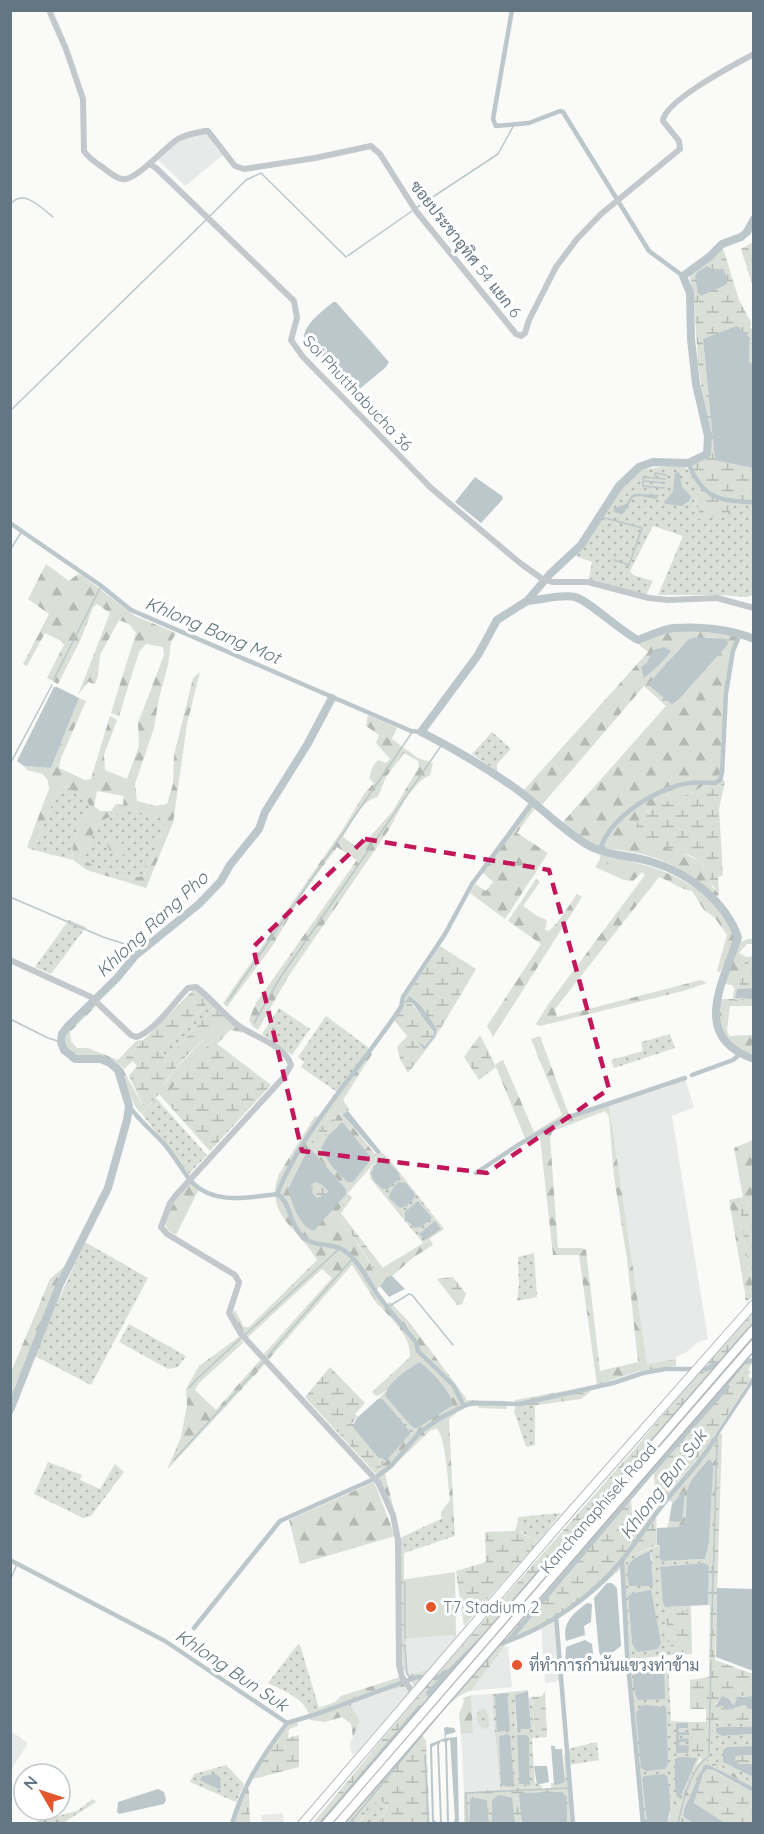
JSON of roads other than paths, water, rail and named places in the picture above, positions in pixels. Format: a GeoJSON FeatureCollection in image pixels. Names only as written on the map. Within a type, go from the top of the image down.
{"type":"FeatureCollection","features":[{"type":"Feature","properties":{"kind":"highway","name":"Kanchanaphisek Road"},"geometry":{"type":"LineString","coordinates":[[326,1824],[753,1329]]}},
{"type":"Feature","properties":{"kind":"highway","name":"Kanchanaphisek Road"},"geometry":{"type":"LineString","coordinates":[[338,1824],[753,1344]]}},
{"type":"Feature","properties":{"kind":"main road"},"geometry":{"type":"LineString","coordinates":[[302,1824],[753,1304]]}},
{"type":"Feature","properties":{"kind":"street"},"geometry":{"type":"LineString","coordinates":[[50,10],[83,99],[86,154],[121,179],[129,178],[150,164]]}},
{"type":"Feature","properties":{"kind":"street","name":"ซอยประชาอุทิศ 54 แยก 6"},"geometry":{"type":"LineString","coordinates":[[150,164],[177,140],[208,131],[236,166],[244,169],[315,158],[371,146],[380,154],[414,209],[516,334],[521,336],[525,333],[556,267],[577,239],[601,214],[680,149],[679,141],[663,121],[665,113],[706,81],[753,54]]}},
{"type":"Feature","properties":{"kind":"street","name":"Soi Phutthabucha 36"},"geometry":{"type":"LineString","coordinates":[[150,164],[208,217],[294,302],[297,318],[291,344],[303,357],[431,489],[520,563],[544,579],[588,582],[659,600],[717,598],[753,608]]}},
{"type":"Feature","properties":{"kind":"street"},"geometry":{"type":"LineString","coordinates":[[10,960],[91,997],[131,1035],[140,1037],[188,988],[196,987],[235,1023],[275,1048],[291,1063],[290,1069],[282,1079],[193,1174],[170,1203],[161,1225],[162,1230],[238,1278],[238,1286],[229,1313],[241,1334],[378,1482],[393,1515],[398,1540],[399,1665],[402,1677],[417,1691]]}},
{"type":"Feature","properties":{"kind":"waterway"},"geometry":{"type":"LineString","coordinates":[[512,10],[493,119],[496,126],[529,123],[560,111],[563,112],[649,251],[683,276]]}},
{"type":"Feature","properties":{"kind":"waterway"},"geometry":{"type":"LineString","coordinates":[[416,208],[498,154],[514,125]]}},
{"type":"Feature","properties":{"kind":"waterway"},"geometry":{"type":"LineString","coordinates":[[209,217],[246,180],[261,173],[346,257],[412,211]]}},
{"type":"Feature","properties":{"kind":"waterway"},"geometry":{"type":"LineString","coordinates":[[10,205],[15,200],[26,199],[53,217]]}},
{"type":"Feature","properties":{"kind":"waterway"},"geometry":{"type":"LineString","coordinates":[[754,219],[747,232],[741,237],[722,244],[709,257],[683,276],[690,293],[691,339],[696,384],[708,436],[707,454],[688,463],[653,462],[639,467],[619,486],[581,545],[550,574],[527,601],[497,620],[478,655],[421,732],[504,780],[586,844],[602,851],[666,867],[692,881],[715,900],[738,937],[720,989],[716,1006],[717,1022],[722,1037],[734,1049],[754,1059]]}},
{"type":"Feature","properties":{"kind":"waterway"},"geometry":{"type":"LineString","coordinates":[[10,411],[206,220]]}},
{"type":"Feature","properties":{"kind":"waterway"},"geometry":{"type":"LineString","coordinates":[[688,463],[699,483],[713,495],[730,501],[754,502]]}},
{"type":"Feature","properties":{"kind":"waterway"},"geometry":{"type":"LineString","coordinates":[[655,477],[655,473],[666,475]]}},
{"type":"Feature","properties":{"kind":"waterway"},"geometry":{"type":"LineString","coordinates":[[664,488],[643,486],[643,477],[665,479]]}},
{"type":"Feature","properties":{"kind":"waterway"},"geometry":{"type":"LineString","coordinates":[[644,481],[665,483]]}},
{"type":"Feature","properties":{"kind":"waterway"},"geometry":{"type":"LineString","coordinates":[[605,518],[642,528],[629,565],[614,560]]}},
{"type":"Feature","properties":{"kind":"waterway","name":"Khlong Bang Mot"},"geometry":{"type":"LineString","coordinates":[[10,523],[100,585],[131,610],[411,731],[421,732]]}},
{"type":"Feature","properties":{"kind":"waterway"},"geometry":{"type":"LineString","coordinates":[[10,550],[22,531]]}},
{"type":"Feature","properties":{"kind":"waterway"},"geometry":{"type":"LineString","coordinates":[[54,679],[101,586]]}},
{"type":"Feature","properties":{"kind":"waterway"},"geometry":{"type":"LineString","coordinates":[[527,601],[569,596],[581,599],[638,640],[665,630],[684,627],[725,631],[754,639]]}},
{"type":"Feature","properties":{"kind":"waterway"},"geometry":{"type":"LineString","coordinates":[[600,850],[611,829],[640,803],[678,785],[715,783],[720,780],[726,693],[733,651],[740,634]]}},
{"type":"Feature","properties":{"kind":"waterway"},"geometry":{"type":"LineString","coordinates":[[10,764],[52,685]]}},
{"type":"Feature","properties":{"kind":"waterway","name":"Khlong Rang Pho"},"geometry":{"type":"LineString","coordinates":[[10,1410],[60,1284],[108,1188],[129,1106],[118,1070],[101,1059],[75,1059],[64,1050],[61,1042],[62,1034],[117,978],[135,956],[199,904],[221,881],[230,865],[259,829],[265,812],[307,745],[332,698]]}},
{"type":"Feature","properties":{"kind":"waterway"},"geometry":{"type":"LineString","coordinates":[[228,1001],[413,731]]}},
{"type":"Feature","properties":{"kind":"waterway"},"geometry":{"type":"LineString","coordinates":[[254,1023],[280,978],[443,743]]}},
{"type":"Feature","properties":{"kind":"waterway"},"geometry":{"type":"LineString","coordinates":[[277,1194],[302,1145],[401,1007],[403,997],[445,934],[472,884],[533,802]]}},
{"type":"Feature","properties":{"kind":"waterway"},"geometry":{"type":"LineString","coordinates":[[10,897],[103,937],[143,950]]}},
{"type":"Feature","properties":{"kind":"waterway"},"geometry":{"type":"LineString","coordinates":[[10,1019],[61,1042]]}},
{"type":"Feature","properties":{"kind":"waterway"},"geometry":{"type":"LineString","coordinates":[[692,1075],[733,1060],[740,1054]]}},
{"type":"Feature","properties":{"kind":"waterway"},"geometry":{"type":"LineString","coordinates":[[476,1173],[518,1145],[566,1118],[685,1078]]}},
{"type":"Feature","properties":{"kind":"waterway"},"geometry":{"type":"LineString","coordinates":[[129,1106],[166,1146],[196,1186],[206,1192],[228,1198],[277,1194],[285,1202],[302,1236],[318,1244],[340,1248],[351,1256],[385,1305],[416,1342],[418,1351],[453,1385],[464,1406],[472,1403],[520,1404],[613,1383],[643,1373],[665,1369],[707,1369],[717,1363],[722,1364]]}},
{"type":"Feature","properties":{"kind":"waterway"},"geometry":{"type":"LineString","coordinates":[[246,1334],[340,1248]]}},
{"type":"Feature","properties":{"kind":"waterway"},"geometry":{"type":"LineString","coordinates":[[267,1357],[353,1258]]}},
{"type":"Feature","properties":{"kind":"waterway"},"geometry":{"type":"LineString","coordinates":[[388,1307],[409,1294],[412,1295],[453,1345]]}},
{"type":"Feature","properties":{"kind":"waterway"},"geometry":{"type":"LineString","coordinates":[[189,1388],[240,1339]]}},
{"type":"Feature","properties":{"kind":"waterway"},"geometry":{"type":"LineString","coordinates":[[736,1364],[754,1360]]}},
{"type":"Feature","properties":{"kind":"waterway"},"geometry":{"type":"LineString","coordinates":[[174,1460],[264,1361]]}},
{"type":"Feature","properties":{"kind":"waterway"},"geometry":{"type":"LineString","coordinates":[[725,1385],[742,1364]]}},
{"type":"Feature","properties":{"kind":"waterway"},"geometry":{"type":"LineString","coordinates":[[194,1628],[280,1521],[374,1479],[391,1466],[420,1432],[464,1406]]}},
{"type":"Feature","properties":{"kind":"waterway"},"geometry":{"type":"LineString","coordinates":[[711,1654],[717,1439]]}},
{"type":"Feature","properties":{"kind":"waterway","name":"Khlong Bun Suk"},"geometry":{"type":"LineString","coordinates":[[496,1645],[549,1622],[597,1587],[623,1559],[714,1440]]}},
{"type":"Feature","properties":{"kind":"waterway"},"geometry":{"type":"LineString","coordinates":[[510,1639],[656,1467]]}},
{"type":"Feature","properties":{"kind":"waterway","name":"Khlong Bun Suk"},"geometry":{"type":"LineString","coordinates":[[10,1560],[165,1641],[287,1723],[417,1677],[438,1678],[446,1672]]}},
{"type":"Feature","properties":{"kind":"waterway"},"geometry":{"type":"LineString","coordinates":[[622,1561],[627,1654],[643,1824]]}},
{"type":"Feature","properties":{"kind":"waterway"},"geometry":{"type":"LineString","coordinates":[[10,1581],[17,1564]]}},
{"type":"Feature","properties":{"kind":"waterway"},"geometry":{"type":"LineString","coordinates":[[405,1582],[405,1638]]}},
{"type":"Feature","properties":{"kind":"waterway"},"geometry":{"type":"LineString","coordinates":[[556,1616],[573,1824]]}},
{"type":"Feature","properties":{"kind":"waterway"},"geometry":{"type":"LineString","coordinates":[[405,1645],[407,1674],[411,1679]]}},
{"type":"Feature","properties":{"kind":"waterway"},"geometry":{"type":"LineString","coordinates":[[678,1824],[685,1796],[696,1769],[709,1756],[711,1661]]}},
{"type":"Feature","properties":{"kind":"waterway"},"geometry":{"type":"LineString","coordinates":[[349,1824],[437,1717]]}},
{"type":"Feature","properties":{"kind":"waterway"},"geometry":{"type":"LineString","coordinates":[[232,1824],[242,1796],[255,1771],[287,1723]]}},
{"type":"Feature","properties":{"kind":"waterway"},"geometry":{"type":"LineString","coordinates":[[425,1755],[428,1824]]}},
{"type":"Feature","properties":{"kind":"waterway"},"geometry":{"type":"LineString","coordinates":[[467,1824],[466,1793],[569,1788]]}},
{"type":"Feature","properties":{"kind":"place","name":"T7 Stadium 2"},"geometry":{"type":"Point","coordinates":[431,1607]}},
{"type":"Feature","properties":{"kind":"place","name":"ที่ทำการกำนันแขวงท่าข้าม"},"geometry":{"type":"Point","coordinates":[517,1665]}}]}
